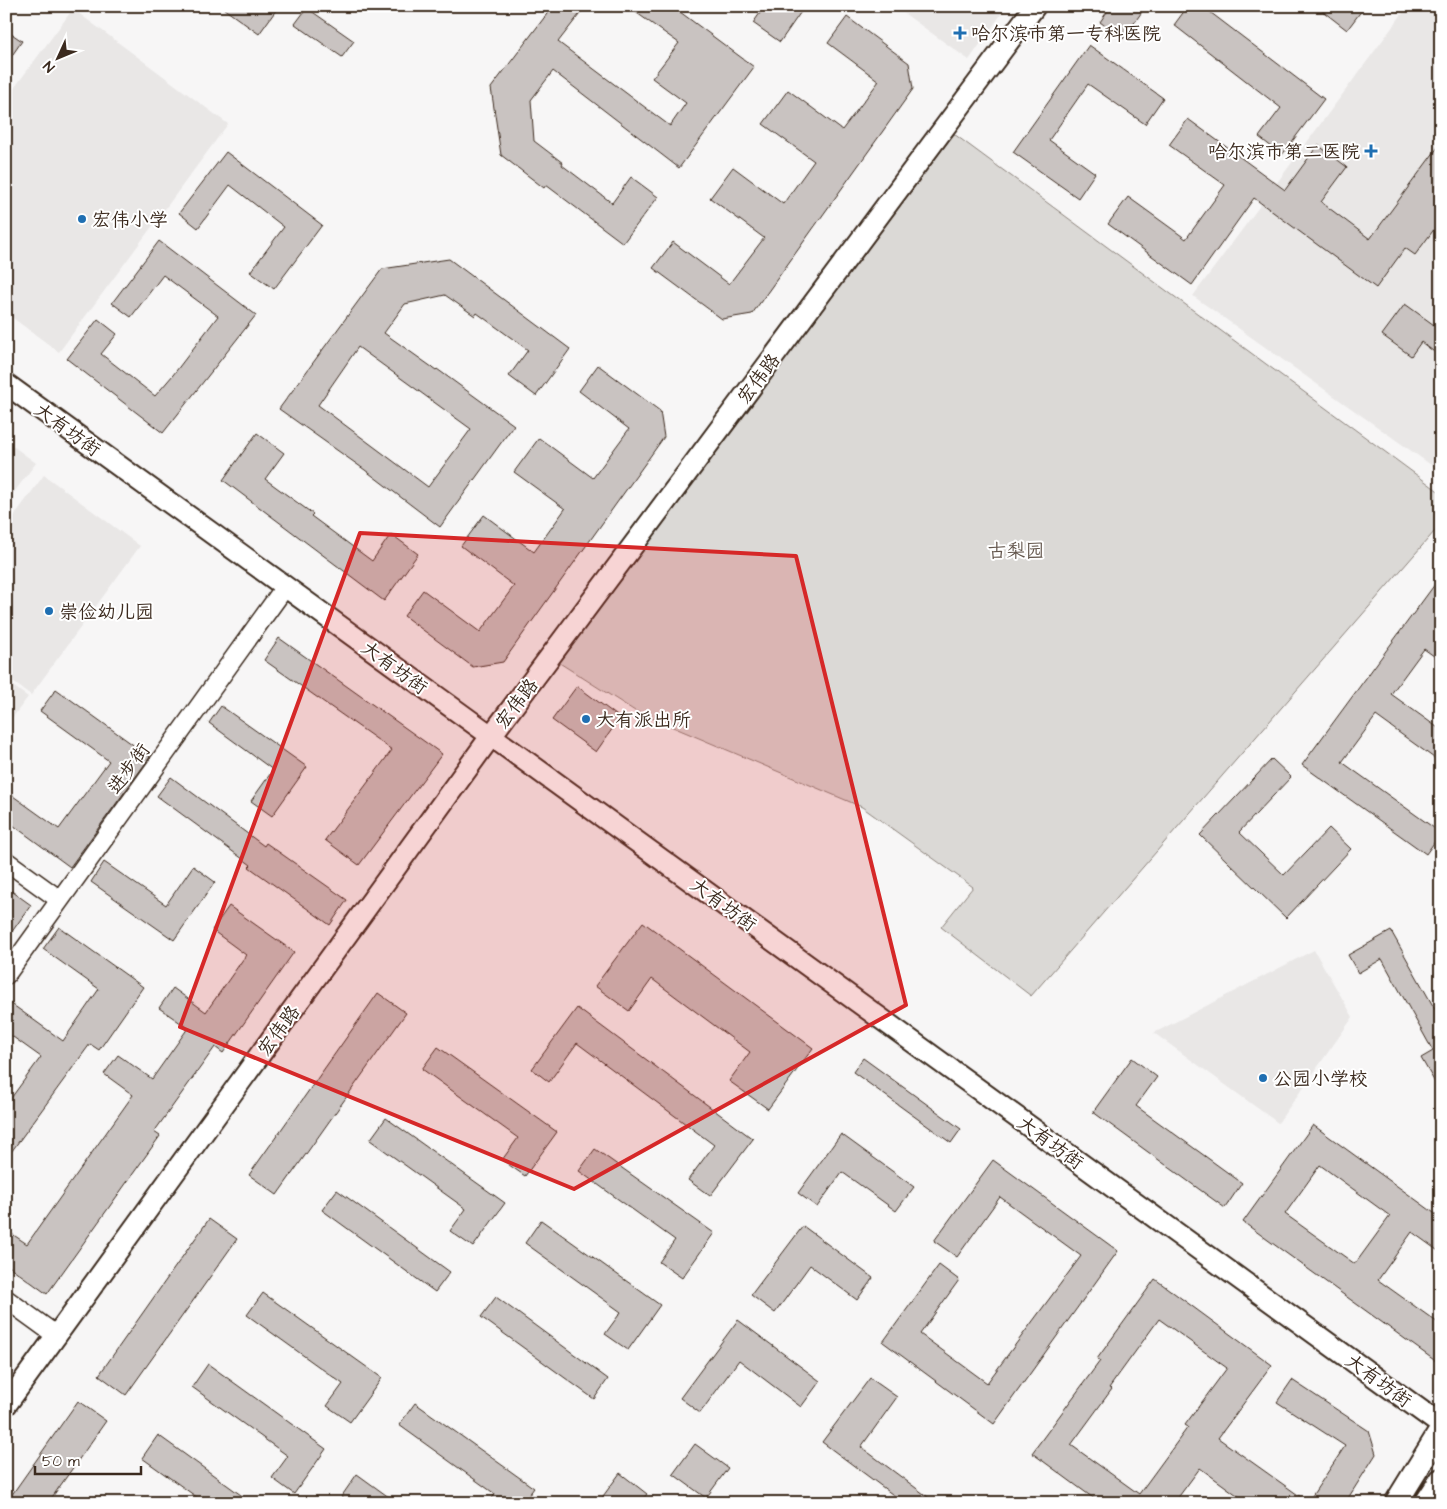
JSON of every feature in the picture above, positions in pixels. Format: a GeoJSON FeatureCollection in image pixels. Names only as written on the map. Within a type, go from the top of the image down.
{"type":"FeatureCollection","features":[{"type":"Feature","properties":{"kind":"main road","name":"宏伟路"},"geometry":{"type":"LineString","coordinates":[[6,1406],[491,736],[1035,6]]}},
{"type":"Feature","properties":{"kind":"main road","name":"大有坊街"},"geometry":{"type":"LineString","coordinates":[[6,384],[1441,1425]]}},
{"type":"Feature","properties":{"kind":"main road"},"geometry":{"type":"LineString","coordinates":[[1396,1503],[1441,1430]]}},
{"type":"Feature","properties":{"kind":"main road"},"geometry":{"type":"LineString","coordinates":[[1426,1503],[1441,1480]]}},
{"type":"Feature","properties":{"kind":"street","name":"进步街"},"geometry":{"type":"LineString","coordinates":[[6,975],[285,587]]}},
{"type":"Feature","properties":{"kind":"street"},"geometry":{"type":"LineString","coordinates":[[6,861],[60,900]]}},
{"type":"Feature","properties":{"kind":"street"},"geometry":{"type":"LineString","coordinates":[[6,1299],[57,1336]]}},
{"type":"Feature","properties":{"kind":"highlighted area"},"geometry":{"type":"Polygon","coordinates":[[[360,533],[796,556],[906,1005],[574,1189],[180,1027],[360,533]]]}},
{"type":"Feature","properties":{"kind":"shaded area","name":"哈尔滨市第一专科医院"},"geometry":{"type":"Polygon","coordinates":[[[894,6],[1007,6],[969,60],[894,6]]]}},
{"type":"Feature","properties":{"kind":"shaded area","name":"哈尔滨市第二医院"},"geometry":{"type":"Polygon","coordinates":[[[1408,6],[1441,6],[1441,472],[1193,296],[1408,6]]]}},
{"type":"Feature","properties":{"kind":"shaded area","name":"宏伟小学"},"geometry":{"type":"Polygon","coordinates":[[[73,9],[228,124],[59,352],[6,313],[6,99],[73,9]]]}},
{"type":"Feature","properties":{"kind":"shaded area"},"geometry":{"type":"Polygon","coordinates":[[[6,441],[36,463],[6,503],[6,441]]]}},
{"type":"Feature","properties":{"kind":"shaded area","name":"崇俭幼儿园"},"geometry":{"type":"Polygon","coordinates":[[[44,475],[140,546],[31,695],[6,677],[6,527],[44,475]]]}},
{"type":"Feature","properties":{"kind":"shaded area"},"geometry":{"type":"Polygon","coordinates":[[[6,681],[28,697],[6,726],[6,681]]]}},
{"type":"Feature","properties":{"kind":"shaded area","name":"公园小学校"},"geometry":{"type":"Polygon","coordinates":[[[1314,950],[1353,1017],[1278,1123],[1154,1033],[1314,950]]]}},
{"type":"Feature","properties":{"kind":"green space","name":"古梨园"},"geometry":{"type":"Polygon","coordinates":[[[954,134],[1441,493],[1441,524],[1031,996],[941,927],[973,887],[862,807],[635,711],[558,662],[954,134]]]}},
{"type":"Feature","properties":{"kind":"building"},"geometry":{"type":"Polygon","coordinates":[[[220,6],[279,6],[259,34],[220,6]]]}},
{"type":"Feature","properties":{"kind":"building"},"geometry":{"type":"Polygon","coordinates":[[[553,6],[586,6],[558,42],[670,126],[686,103],[652,78],[679,43],[627,6],[672,6],[754,67],[679,168],[553,71],[531,100],[534,141],[563,163],[562,165],[612,203],[631,177],[658,197],[623,243],[546,185],[544,188],[501,155],[491,88],[553,6]]]}},
{"type":"Feature","properties":{"kind":"building"},"geometry":{"type":"Polygon","coordinates":[[[765,6],[805,6],[780,42],[753,23],[765,6]]]}},
{"type":"Feature","properties":{"kind":"building"},"geometry":{"type":"Polygon","coordinates":[[[1111,6],[1146,6],[1123,39],[1100,22],[1111,6]]]}},
{"type":"Feature","properties":{"kind":"building"},"geometry":{"type":"Polygon","coordinates":[[[1188,6],[1202,6],[1324,99],[1282,155],[1259,137],[1281,108],[1174,25],[1188,6]]]}},
{"type":"Feature","properties":{"kind":"building"},"geometry":{"type":"Polygon","coordinates":[[[1316,6],[1365,6],[1347,30],[1316,6]]]}},
{"type":"Feature","properties":{"kind":"building"},"geometry":{"type":"Polygon","coordinates":[[[307,8],[354,41],[342,57],[295,24],[307,8]]]}},
{"type":"Feature","properties":{"kind":"building"},"geometry":{"type":"Polygon","coordinates":[[[847,17],[909,63],[913,89],[752,314],[722,319],[653,268],[673,242],[729,284],[764,238],[710,198],[733,167],[783,204],[814,161],[763,124],[788,90],[842,130],[879,81],[828,43],[847,17]]]}},
{"type":"Feature","properties":{"kind":"building"},"geometry":{"type":"Polygon","coordinates":[[[6,30],[22,41],[6,64],[6,30]]]}},
{"type":"Feature","properties":{"kind":"building"},"geometry":{"type":"Polygon","coordinates":[[[1089,45],[1163,98],[1145,124],[1088,84],[1049,140],[1095,173],[1078,198],[1013,152],[1089,45]]]}},
{"type":"Feature","properties":{"kind":"building"},"geometry":{"type":"Polygon","coordinates":[[[1188,119],[1285,190],[1318,145],[1347,167],[1321,202],[1370,239],[1441,143],[1441,220],[1415,255],[1405,248],[1376,288],[1254,198],[1192,285],[1108,224],[1128,197],[1186,239],[1225,185],[1169,145],[1188,119]]]}},
{"type":"Feature","properties":{"kind":"building"},"geometry":{"type":"Polygon","coordinates":[[[226,152],[322,225],[274,289],[250,272],[284,227],[230,185],[198,228],[179,213],[226,152]]]}},
{"type":"Feature","properties":{"kind":"building"},"geometry":{"type":"Polygon","coordinates":[[[159,241],[256,315],[163,433],[67,359],[98,319],[117,334],[101,354],[155,396],[173,375],[218,316],[163,275],[131,317],[112,303],[159,241]]]}},
{"type":"Feature","properties":{"kind":"building"},"geometry":{"type":"Polygon","coordinates":[[[449,259],[570,349],[536,396],[509,376],[528,350],[477,313],[475,316],[445,295],[405,304],[384,333],[514,425],[440,527],[365,470],[279,409],[382,269],[449,259]],[[358,347],[318,405],[428,487],[471,429],[358,347]]]}},
{"type":"Feature","properties":{"kind":"building"},"geometry":{"type":"Polygon","coordinates":[[[1405,304],[1441,330],[1441,357],[1421,342],[1411,356],[1382,335],[1405,304]]]}},
{"type":"Feature","properties":{"kind":"building"},"geometry":{"type":"Polygon","coordinates":[[[598,365],[660,411],[664,437],[503,662],[473,667],[404,616],[423,590],[480,632],[514,586],[461,546],[484,515],[534,552],[565,509],[514,472],[539,438],[593,478],[629,429],[579,391],[598,365]]]}},
{"type":"Feature","properties":{"kind":"building"},"geometry":{"type":"Polygon","coordinates":[[[257,433],[284,453],[265,479],[313,514],[311,516],[372,561],[391,534],[418,554],[384,601],[223,480],[257,433]]]}},
{"type":"Feature","properties":{"kind":"building"},"geometry":{"type":"Polygon","coordinates":[[[1441,576],[1441,661],[1424,649],[1391,694],[1441,730],[1441,763],[1376,716],[1342,762],[1441,833],[1426,854],[1302,765],[1441,576]]]}},
{"type":"Feature","properties":{"kind":"building"},"geometry":{"type":"Polygon","coordinates":[[[279,638],[442,754],[359,865],[325,840],[392,750],[264,660],[279,638]]]}},
{"type":"Feature","properties":{"kind":"building","name":"大有派出所"},"geometry":{"type":"Polygon","coordinates":[[[577,686],[620,718],[596,752],[552,720],[577,686]]]}},
{"type":"Feature","properties":{"kind":"building"},"geometry":{"type":"Polygon","coordinates":[[[56,689],[150,757],[70,867],[6,820],[6,791],[59,829],[109,761],[40,711],[56,689]]]}},
{"type":"Feature","properties":{"kind":"building"},"geometry":{"type":"Polygon","coordinates":[[[221,706],[307,767],[272,816],[251,801],[273,770],[209,723],[221,706]]]}},
{"type":"Feature","properties":{"kind":"building"},"geometry":{"type":"Polygon","coordinates":[[[1272,759],[1291,777],[1239,832],[1284,875],[1329,828],[1351,849],[1286,918],[1200,835],[1272,759]]]}},
{"type":"Feature","properties":{"kind":"building"},"geometry":{"type":"Polygon","coordinates":[[[171,777],[264,846],[266,843],[347,900],[330,925],[249,867],[251,865],[157,796],[171,777]]]}},
{"type":"Feature","properties":{"kind":"building"},"geometry":{"type":"Polygon","coordinates":[[[104,862],[166,905],[193,866],[215,882],[174,940],[91,882],[104,862]]]}},
{"type":"Feature","properties":{"kind":"building"},"geometry":{"type":"Polygon","coordinates":[[[6,887],[31,905],[6,940],[6,887]]]}},
{"type":"Feature","properties":{"kind":"building"},"geometry":{"type":"Polygon","coordinates":[[[229,906],[294,952],[223,1053],[215,1047],[154,1132],[160,1136],[47,1294],[6,1264],[6,1230],[27,1244],[133,1095],[104,1074],[118,1055],[152,1079],[188,1028],[159,1008],[173,988],[206,1012],[246,955],[212,930],[229,906]]]}},
{"type":"Feature","properties":{"kind":"building"},"geometry":{"type":"Polygon","coordinates":[[[643,922],[813,1048],[768,1109],[729,1081],[750,1052],[652,979],[629,1011],[595,986],[643,922]]]}},
{"type":"Feature","properties":{"kind":"building"},"geometry":{"type":"Polygon","coordinates":[[[59,927],[143,987],[99,1050],[90,1044],[6,1159],[6,1105],[41,1057],[6,1032],[6,1000],[63,1041],[99,989],[43,949],[59,927]]]}},
{"type":"Feature","properties":{"kind":"building"},"geometry":{"type":"Polygon","coordinates":[[[1391,931],[1441,1020],[1441,1093],[1421,1058],[1433,1051],[1382,959],[1358,973],[1348,955],[1391,931]]]}},
{"type":"Feature","properties":{"kind":"building"},"geometry":{"type":"Polygon","coordinates":[[[378,993],[406,1013],[277,1195],[249,1175],[378,993]]]}},
{"type":"Feature","properties":{"kind":"building"},"geometry":{"type":"Polygon","coordinates":[[[577,1008],[753,1139],[710,1196],[688,1180],[714,1145],[577,1043],[549,1082],[532,1069],[577,1008]]]}},
{"type":"Feature","properties":{"kind":"building"},"geometry":{"type":"Polygon","coordinates":[[[438,1047],[557,1132],[525,1176],[502,1160],[518,1138],[422,1069],[438,1047]]]}},
{"type":"Feature","properties":{"kind":"building"},"geometry":{"type":"Polygon","coordinates":[[[863,1058],[961,1129],[951,1143],[853,1072],[863,1058]]]}},
{"type":"Feature","properties":{"kind":"building"},"geometry":{"type":"Polygon","coordinates":[[[1132,1058],[1157,1077],[1136,1106],[1242,1183],[1225,1208],[1093,1112],[1132,1058]]]}},
{"type":"Feature","properties":{"kind":"building"},"geometry":{"type":"Polygon","coordinates":[[[386,1118],[505,1203],[473,1247],[450,1231],[466,1209],[370,1140],[386,1118]]]}},
{"type":"Feature","properties":{"kind":"building"},"geometry":{"type":"Polygon","coordinates":[[[1313,1125],[1441,1218],[1441,1253],[1412,1232],[1378,1280],[1441,1325],[1441,1365],[1243,1222],[1313,1125]],[[1320,1165],[1285,1214],[1355,1264],[1390,1216],[1320,1165]]]}},
{"type":"Feature","properties":{"kind":"building"},"geometry":{"type":"Polygon","coordinates":[[[841,1134],[914,1187],[896,1211],[842,1172],[817,1207],[798,1193],[841,1134]]]}},
{"type":"Feature","properties":{"kind":"building"},"geometry":{"type":"Polygon","coordinates":[[[595,1149],[714,1233],[682,1278],[659,1262],[675,1240],[579,1171],[595,1149]]]}},
{"type":"Feature","properties":{"kind":"building"},"geometry":{"type":"Polygon","coordinates":[[[993,1160],[1118,1251],[994,1424],[883,1342],[939,1265],[959,1280],[920,1334],[987,1383],[1081,1256],[1000,1197],[957,1257],[934,1241],[993,1160]]]}},
{"type":"Feature","properties":{"kind":"building"},"geometry":{"type":"Polygon","coordinates":[[[337,1190],[450,1272],[435,1292],[322,1210],[337,1190]]]}},
{"type":"Feature","properties":{"kind":"building"},"geometry":{"type":"Polygon","coordinates":[[[209,1219],[237,1239],[126,1395],[99,1375],[209,1219]]]}},
{"type":"Feature","properties":{"kind":"building"},"geometry":{"type":"Polygon","coordinates":[[[541,1220],[660,1305],[628,1350],[605,1334],[621,1312],[525,1243],[541,1220]]]}},
{"type":"Feature","properties":{"kind":"building"},"geometry":{"type":"Polygon","coordinates":[[[803,1226],[873,1278],[857,1300],[810,1265],[775,1313],[751,1295],[803,1226]]]}},
{"type":"Feature","properties":{"kind":"building"},"geometry":{"type":"Polygon","coordinates":[[[1155,1279],[1272,1365],[1218,1438],[1308,1502],[1345,1446],[1277,1402],[1292,1380],[1369,1431],[1376,1454],[1345,1503],[1248,1503],[1200,1468],[1174,1503],[1100,1503],[1032,1453],[1100,1361],[1097,1359],[1155,1279]],[[1159,1319],[1109,1388],[1112,1389],[1071,1445],[1139,1494],[1188,1427],[1185,1425],[1227,1368],[1159,1319]]]}},
{"type":"Feature","properties":{"kind":"building"},"geometry":{"type":"Polygon","coordinates":[[[263,1293],[382,1378],[350,1422],[327,1406],[343,1384],[247,1315],[263,1293]]]}},
{"type":"Feature","properties":{"kind":"building"},"geometry":{"type":"Polygon","coordinates":[[[496,1297],[608,1379],[594,1399],[481,1317],[496,1297]]]}},
{"type":"Feature","properties":{"kind":"building"},"geometry":{"type":"Polygon","coordinates":[[[738,1320],[820,1381],[801,1407],[739,1360],[700,1413],[680,1398],[738,1320]]]}},
{"type":"Feature","properties":{"kind":"building"},"geometry":{"type":"Polygon","coordinates":[[[208,1364],[326,1449],[294,1494],[272,1478],[288,1456],[192,1387],[208,1364]]]}},
{"type":"Feature","properties":{"kind":"building"},"geometry":{"type":"Polygon","coordinates":[[[870,1378],[897,1397],[861,1447],[936,1503],[904,1503],[822,1442],[870,1378]]]}},
{"type":"Feature","properties":{"kind":"building"},"geometry":{"type":"Polygon","coordinates":[[[78,1401],[106,1421],[48,1503],[6,1503],[78,1401]]]}},
{"type":"Feature","properties":{"kind":"building"},"geometry":{"type":"Polygon","coordinates":[[[415,1403],[534,1488],[523,1503],[489,1503],[495,1494],[399,1425],[415,1403]]]}},
{"type":"Feature","properties":{"kind":"building"},"geometry":{"type":"Polygon","coordinates":[[[158,1435],[252,1503],[205,1503],[142,1458],[158,1435]]]}},
{"type":"Feature","properties":{"kind":"building"},"geometry":{"type":"Polygon","coordinates":[[[695,1444],[728,1468],[706,1498],[673,1474],[695,1444]]]}},
{"type":"Feature","properties":{"kind":"building"},"geometry":{"type":"Polygon","coordinates":[[[620,1473],[647,1494],[640,1503],[598,1503],[620,1473]]]}},
{"type":"Feature","properties":{"kind":"building"},"geometry":{"type":"Polygon","coordinates":[[[357,1474],[397,1503],[350,1503],[341,1497],[357,1474]]]}},
{"type":"Feature","properties":{"kind":"place","name":"哈尔滨市第一专科医院"},"geometry":{"type":"Point","coordinates":[960,33]}},
{"type":"Feature","properties":{"kind":"place","name":"哈尔滨市第二医院"},"geometry":{"type":"Point","coordinates":[1371,151]}},
{"type":"Feature","properties":{"kind":"place","name":"宏伟小学"},"geometry":{"type":"Point","coordinates":[82,219]}},
{"type":"Feature","properties":{"kind":"place","name":"崇俭幼儿园"},"geometry":{"type":"Point","coordinates":[49,611]}},
{"type":"Feature","properties":{"kind":"place","name":"大有派出所"},"geometry":{"type":"Point","coordinates":[586,719]}},
{"type":"Feature","properties":{"kind":"place","name":"公园小学校"},"geometry":{"type":"Point","coordinates":[1263,1078]}}]}
